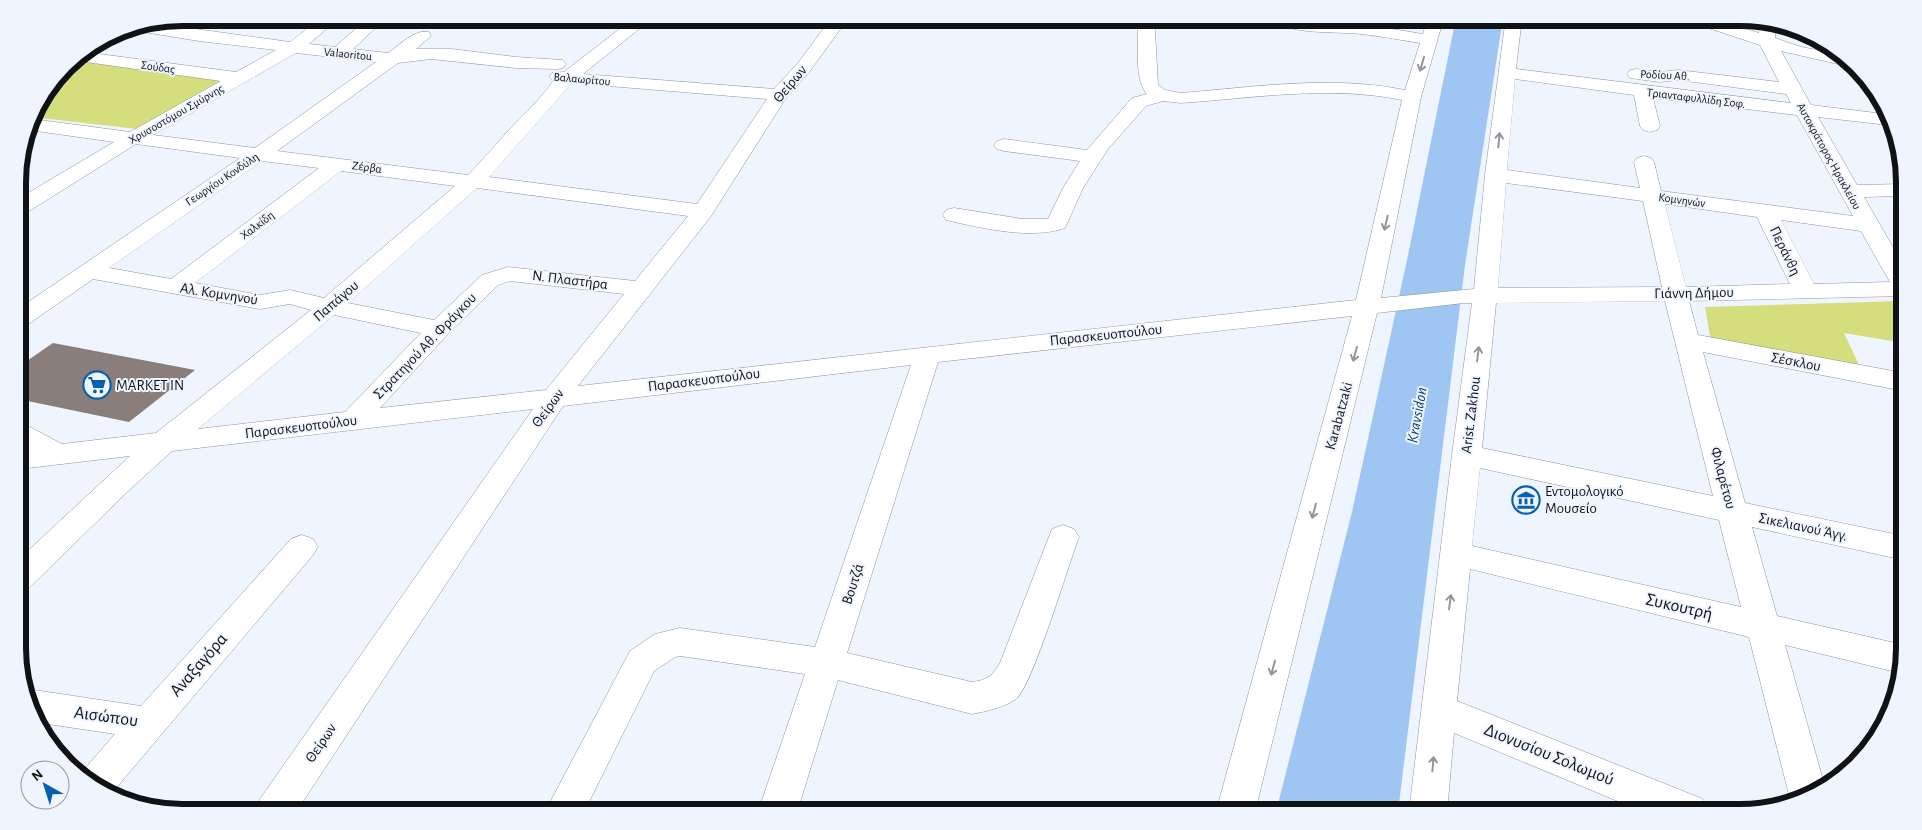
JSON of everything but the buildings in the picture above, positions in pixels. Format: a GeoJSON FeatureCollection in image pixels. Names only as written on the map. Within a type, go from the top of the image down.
{"type":"FeatureCollection","features":[{"type":"Feature","properties":{"kind":"street"},"geometry":{"type":"LineString","coordinates":[[199,36],[216,26]]}},
{"type":"Feature","properties":{"kind":"street","name":"Χρυσοστόμου Σμύρνης"},"geometry":{"type":"LineString","coordinates":[[27,203],[292,48],[322,26]]}},
{"type":"Feature","properties":{"kind":"street"},"geometry":{"type":"LineString","coordinates":[[339,53],[370,26]]}},
{"type":"Feature","properties":{"kind":"street","name":"Παπάγου"},"geometry":{"type":"LineString","coordinates":[[26,571],[116,484],[329,307],[473,181],[553,95],[560,84],[561,64],[631,26]]}},
{"type":"Feature","properties":{"kind":"street","name":"Θείρων"},"geometry":{"type":"LineString","coordinates":[[279,804],[555,397],[703,211],[778,95],[804,67],[834,26]]}},
{"type":"Feature","properties":{"kind":"street"},"geometry":{"type":"LineString","coordinates":[[1146,26],[1148,82],[1153,91],[1164,96],[1181,98],[1291,88],[1346,87],[1385,91],[1412,97]]}},
{"type":"Feature","properties":{"kind":"street"},"geometry":{"type":"LineString","coordinates":[[1307,26],[1352,28],[1429,40]]}},
{"type":"Feature","properties":{"kind":"street","name":"Karabatzaki"},"geometry":{"type":"LineString","coordinates":[[1238,803],[1378,305],[1412,97],[1433,26]]}},
{"type":"Feature","properties":{"kind":"street","name":"Arist. Zakhou"},"geometry":{"type":"LineString","coordinates":[[1429,803],[1466,455],[1474,296],[1495,175],[1513,26]]}},
{"type":"Feature","properties":{"kind":"street"},"geometry":{"type":"LineString","coordinates":[[1734,26],[1767,32],[1798,51],[1836,59]]}},
{"type":"Feature","properties":{"kind":"street","name":"Valaoritou"},"geometry":{"type":"LineString","coordinates":[[154,29],[339,53],[388,62]]}},
{"type":"Feature","properties":{"kind":"street","name":"Αυτοκράτορος Ηρακλείου"},"geometry":{"type":"LineString","coordinates":[[1767,32],[1792,90],[1896,273]]}},
{"type":"Feature","properties":{"kind":"street","name":"Γεωργίου Κονδύλη"},"geometry":{"type":"LineString","coordinates":[[27,314],[424,36]]}},
{"type":"Feature","properties":{"kind":"street","name":"Σούδας"},"geometry":{"type":"LineString","coordinates":[[88,57],[240,78]]}},
{"type":"Feature","properties":{"kind":"street","name":"Βαλαωρίτου"},"geometry":{"type":"LineString","coordinates":[[388,62],[561,64],[778,95]]}},
{"type":"Feature","properties":{"kind":"street","name":"Ροδίου Αθ."},"geometry":{"type":"LineString","coordinates":[[1507,65],[1660,77],[1678,75],[1792,90]]}},
{"type":"Feature","properties":{"kind":"street","name":"Τριανταφυλλίδη Σοφ."},"geometry":{"type":"LineString","coordinates":[[1507,65],[1642,91],[1883,120]]}},
{"type":"Feature","properties":{"kind":"street"},"geometry":{"type":"LineString","coordinates":[[1642,91],[1650,126]]}},
{"type":"Feature","properties":{"kind":"street"},"geometry":{"type":"LineString","coordinates":[[954,215],[1031,227],[1053,226],[1057,223],[1073,188],[1091,157],[1139,102],[1164,96]]}},
{"type":"Feature","properties":{"kind":"street","name":"Ζέρβα"},"geometry":{"type":"LineString","coordinates":[[36,127],[259,153],[703,211]]}},
{"type":"Feature","properties":{"kind":"street"},"geometry":{"type":"LineString","coordinates":[[1004,146],[1091,157]]}},
{"type":"Feature","properties":{"kind":"street","name":"Φιλαρέτου"},"geometry":{"type":"LineString","coordinates":[[1644,162],[1687,341],[1806,789]]}},
{"type":"Feature","properties":{"kind":"street","name":"Χαλκίδη"},"geometry":{"type":"LineString","coordinates":[[175,287],[338,163]]}},
{"type":"Feature","properties":{"kind":"street","name":"Κομνηνών"},"geometry":{"type":"LineString","coordinates":[[1495,175],[1868,225]]}},
{"type":"Feature","properties":{"kind":"street"},"geometry":{"type":"LineString","coordinates":[[1849,190],[1896,190]]}},
{"type":"Feature","properties":{"kind":"street","name":"Περάνθη"},"geometry":{"type":"LineString","coordinates":[[1766,212],[1805,290]]}},
{"type":"Feature","properties":{"kind":"street","name":"Αλ. Κομνηνού"},"geometry":{"type":"LineString","coordinates":[[87,271],[260,302],[290,297],[439,330]]}},
{"type":"Feature","properties":{"kind":"street","name":"Ν. Πλαστήρα"},"geometry":{"type":"LineString","coordinates":[[498,276],[519,274],[641,289]]}},
{"type":"Feature","properties":{"kind":"street","name":"Στρατηγού Αθ. Φράγκου"},"geometry":{"type":"LineString","coordinates":[[354,420],[439,330],[490,280],[498,276]]}},
{"type":"Feature","properties":{"kind":"street","name":"Γιάννη Δήμου"},"geometry":{"type":"LineString","coordinates":[[1378,305],[1474,296],[1676,294],[1896,287]]}},
{"type":"Feature","properties":{"kind":"street","name":"Παρασκευοπούλου"},"geometry":{"type":"LineString","coordinates":[[26,458],[1378,305]]}},
{"type":"Feature","properties":{"kind":"street","name":"Σέσκλου"},"geometry":{"type":"LineString","coordinates":[[1687,341],[1896,380]]}},
{"type":"Feature","properties":{"kind":"street","name":"Βουτζά"},"geometry":{"type":"LineString","coordinates":[[781,804],[927,355]]}},
{"type":"Feature","properties":{"kind":"street"},"geometry":{"type":"LineString","coordinates":[[26,438],[59,455]]}},
{"type":"Feature","properties":{"kind":"street","name":"Σικελιανού Άγγ."},"geometry":{"type":"LineString","coordinates":[[1466,455],[1896,546]]}},
{"type":"Feature","properties":{"kind":"street"},"geometry":{"type":"LineString","coordinates":[[569,804],[642,661],[667,644],[680,642],[827,663],[972,698],[990,695],[1005,687],[1016,667],[1063,537]]}},
{"type":"Feature","properties":{"kind":"street","name":"Αναξαγόρα"},"geometry":{"type":"LineString","coordinates":[[98,779],[302,548]]}},
{"type":"Feature","properties":{"kind":"street","name":"Συκουτρή"},"geometry":{"type":"LineString","coordinates":[[1456,554],[1895,657]]}},
{"type":"Feature","properties":{"kind":"street","name":"Αισώπου"},"geometry":{"type":"LineString","coordinates":[[38,707],[148,723]]}},
{"type":"Feature","properties":{"kind":"street","name":"Διονυσίου Σολωμού"},"geometry":{"type":"LineString","coordinates":[[1438,710],[1667,803]]}},
{"type":"Feature","properties":{"kind":"green space"},"geometry":{"type":"Polygon","coordinates":[[[86,62],[220,81],[137,129],[40,118],[52,95],[77,67],[86,62]]]}},
{"type":"Feature","properties":{"kind":"green space"},"geometry":{"type":"Polygon","coordinates":[[[1896,301],[1896,342],[1844,333],[1861,369],[1711,342],[1705,307],[1896,301]]]}},
{"type":"Feature","properties":{"kind":"water","name":"Kravsidon"},"geometry":{"type":"Polygon","coordinates":[[[1454,26],[1502,26],[1465,265],[1399,803],[1278,803],[1352,512],[1407,260],[1454,26]]]}},
{"type":"Feature","properties":{"kind":"place","name":"MARKET IN"},"geometry":{"type":"Point","coordinates":[97,385]}},
{"type":"Feature","properties":{"kind":"place","name":"Εντομολογικό Mουσείο"},"geometry":{"type":"Point","coordinates":[1526,500]}}]}
